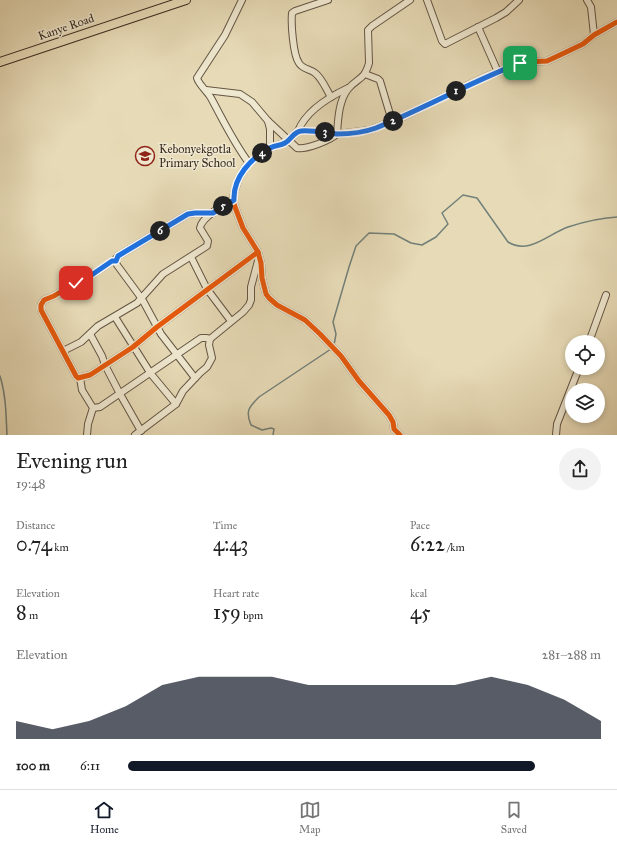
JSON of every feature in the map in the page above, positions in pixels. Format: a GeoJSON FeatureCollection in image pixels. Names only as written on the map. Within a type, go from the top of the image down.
{"type":"FeatureCollection","features":[{"type":"Feature","properties":{"kind":"main road","name":"Kanye Road"},"geometry":{"type":"LineString","coordinates":[[0,62],[186,0]]}},
{"type":"Feature","properties":{"kind":"street"},"geometry":{"type":"LineString","coordinates":[[242,0],[225,35],[197,76],[198,81],[206,90],[236,144],[249,163]]}},
{"type":"Feature","properties":{"kind":"street"},"geometry":{"type":"LineString","coordinates":[[328,0],[294,11],[292,13],[292,19],[293,36],[298,62],[301,66],[318,75],[331,97]]}},
{"type":"Feature","properties":{"kind":"street"},"geometry":{"type":"LineString","coordinates":[[400,435],[394,430],[394,422],[389,415],[359,381],[341,356],[320,334],[300,318],[272,302],[266,294],[259,254],[243,228],[234,200],[235,187],[249,163],[270,148],[283,144],[289,140],[298,131],[305,119],[331,97],[348,88],[365,74],[369,63],[368,30],[410,0]]}},
{"type":"Feature","properties":{"kind":"street"},"geometry":{"type":"LineString","coordinates":[[427,0],[442,41],[445,44],[506,12],[519,0]]}},
{"type":"Feature","properties":{"kind":"street"},"geometry":{"type":"LineString","coordinates":[[587,0],[591,7],[594,35]]}},
{"type":"Feature","properties":{"kind":"street"},"geometry":{"type":"LineString","coordinates":[[298,131],[314,131],[337,134],[370,130],[520,63],[547,60],[583,44],[594,35],[617,22]]}},
{"type":"Feature","properties":{"kind":"street"},"geometry":{"type":"LineString","coordinates":[[478,27],[498,72]]}},
{"type":"Feature","properties":{"kind":"street"},"geometry":{"type":"LineString","coordinates":[[365,74],[380,81],[392,121]]}},
{"type":"Feature","properties":{"kind":"street"},"geometry":{"type":"LineString","coordinates":[[206,90],[240,94],[252,102],[268,121],[297,148],[302,148],[332,138],[337,134],[340,111],[348,88]]}},
{"type":"Feature","properties":{"kind":"street"},"geometry":{"type":"LineString","coordinates":[[268,121],[270,129],[270,148]]}},
{"type":"Feature","properties":{"kind":"street"},"geometry":{"type":"LineString","coordinates":[[63,351],[81,342],[98,326],[142,299],[164,274],[208,245],[200,227],[202,222],[234,200]]}},
{"type":"Feature","properties":{"kind":"street"},"geometry":{"type":"LineString","coordinates":[[195,378],[176,355],[157,327],[142,299],[117,266],[116,261],[118,256],[188,214],[213,213]]}},
{"type":"Feature","properties":{"kind":"street"},"geometry":{"type":"LineString","coordinates":[[135,435],[176,404],[183,391],[212,360],[209,345],[210,339],[243,312],[250,302],[259,254]]}},
{"type":"Feature","properties":{"kind":"street"},"geometry":{"type":"LineString","coordinates":[[80,378],[90,375],[133,347],[207,289],[259,254]]}},
{"type":"Feature","properties":{"kind":"street"},"geometry":{"type":"LineString","coordinates":[[191,257],[207,289],[231,321]]}},
{"type":"Feature","properties":{"kind":"street"},"geometry":{"type":"LineString","coordinates":[[87,435],[88,424],[93,408],[82,390],[80,378],[76,376],[41,310],[41,303],[93,274],[112,261],[116,261]]}},
{"type":"Feature","properties":{"kind":"street"},"geometry":{"type":"LineString","coordinates":[[253,285],[262,278]]}},
{"type":"Feature","properties":{"kind":"street"},"geometry":{"type":"LineString","coordinates":[[253,285],[264,287]]}},
{"type":"Feature","properties":{"kind":"street"},"geometry":{"type":"LineString","coordinates":[[592,335],[606,295]]}},
{"type":"Feature","properties":{"kind":"street"},"geometry":{"type":"LineString","coordinates":[[114,317],[151,374],[176,404]]}},
{"type":"Feature","properties":{"kind":"street"},"geometry":{"type":"LineString","coordinates":[[90,334],[120,394],[141,431]]}},
{"type":"Feature","properties":{"kind":"street"},"geometry":{"type":"LineString","coordinates":[[93,408],[100,407],[151,374],[201,338],[210,339]]}},
{"type":"Feature","properties":{"kind":"street"},"geometry":{"type":"LineString","coordinates":[[556,435],[557,424],[576,375]]}},
{"type":"Feature","properties":{"kind":"waterway"},"geometry":{"type":"LineString","coordinates":[[334,345],[336,334],[333,322],[349,267],[356,246],[369,233],[394,234],[411,243],[422,245],[436,237],[448,224],[442,213],[463,195],[477,198],[508,242],[516,245],[531,245],[561,230],[580,223],[617,217]]}},
{"type":"Feature","properties":{"kind":"waterway"},"geometry":{"type":"LineString","coordinates":[[273,435],[274,429],[271,428],[262,430],[251,425],[248,416],[250,407],[259,397],[331,349]]}},
{"type":"Feature","properties":{"kind":"waterway"},"geometry":{"type":"LineString","coordinates":[[0,376],[5,398],[7,435]]}},
{"type":"Feature","properties":{"kind":"cycle path"},"geometry":{"type":"LineString","coordinates":[[400,435],[394,429],[393,422],[389,415],[359,381],[341,356],[305,320],[277,305],[266,294],[258,252],[243,228],[233,200],[239,178],[246,166],[257,157],[270,148],[286,142],[298,131],[314,131],[337,134],[370,130],[405,116],[482,78],[526,62],[547,61],[583,44],[594,35],[617,22]]}},
{"type":"Feature","properties":{"kind":"cycle path"},"geometry":{"type":"LineString","coordinates":[[115,261],[54,296],[44,300],[41,305],[41,310],[78,378],[90,375],[133,347],[157,327],[258,252]]}},
{"type":"Feature","properties":{"kind":"place","name":"Kebonyekgotla Primary School"},"geometry":{"type":"Point","coordinates":[145,156]}},
{"type":"Feature","properties":{"kind":"route"},"geometry":{"type":"LineString","coordinates":[[76,283],[112,261],[116,261],[118,256],[188,214],[213,213],[234,200],[235,187],[246,166],[270,148],[286,142],[298,131],[314,131],[337,134],[370,130],[405,116],[482,78],[520,63]]}}]}
